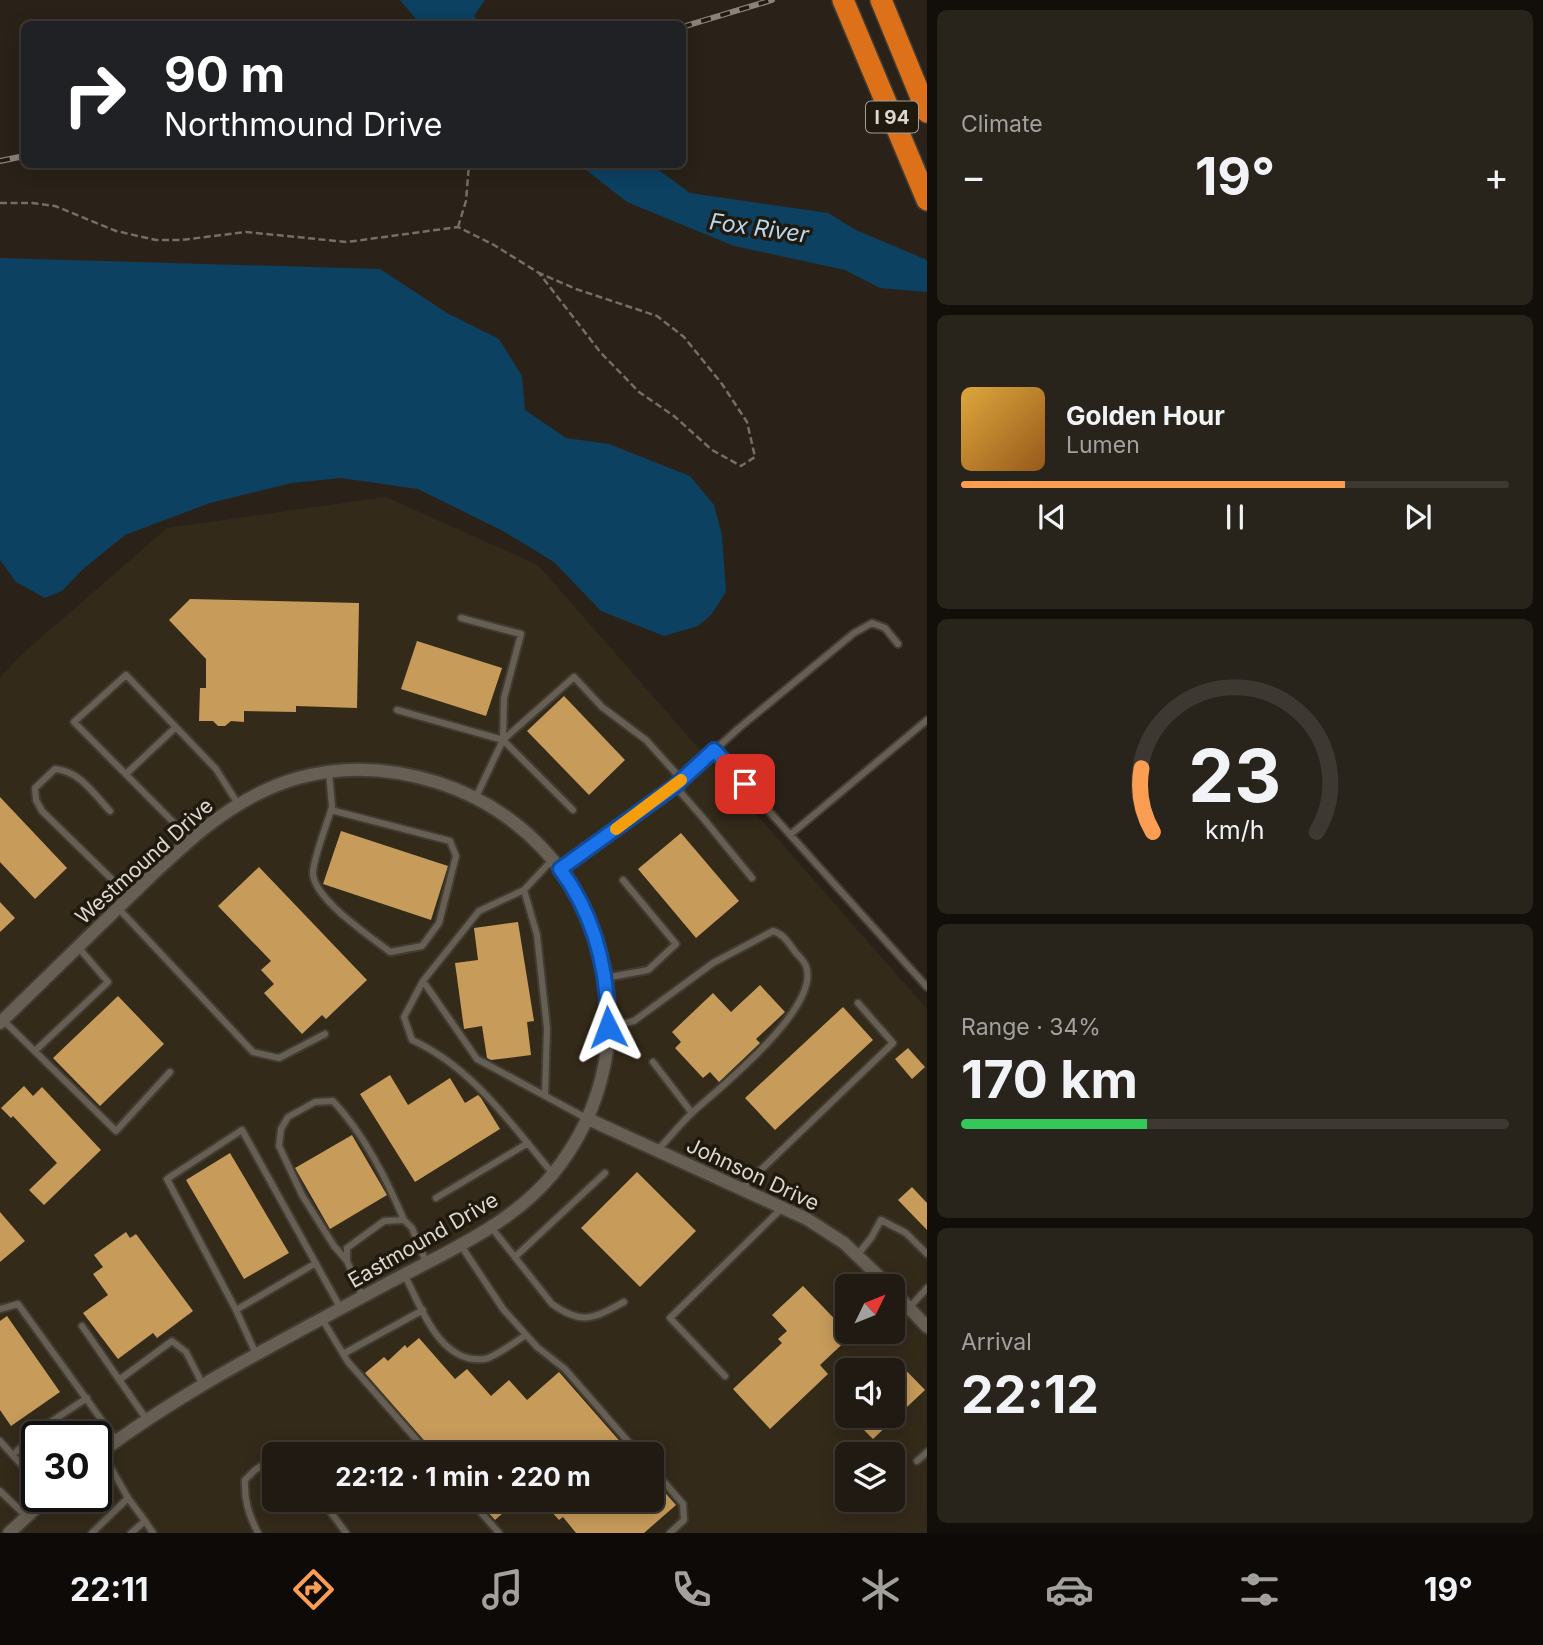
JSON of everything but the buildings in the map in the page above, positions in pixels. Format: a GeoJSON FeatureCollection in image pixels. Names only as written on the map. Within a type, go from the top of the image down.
{"type":"FeatureCollection","features":[{"type":"Feature","properties":{"kind":"highway","name":"I 94"},"geometry":{"type":"LineString","coordinates":[[842,0],[927,200]]}},
{"type":"Feature","properties":{"kind":"highway","name":"I 94"},"geometry":{"type":"LineString","coordinates":[[881,0],[927,112]]}},
{"type":"Feature","properties":{"kind":"street","name":"Westmound Drive"},"geometry":{"type":"LineString","coordinates":[[2,1021],[191,840],[238,804],[279,784],[353,769],[398,772],[431,781],[477,797],[519,825],[556,864]]}},
{"type":"Feature","properties":{"kind":"street"},"geometry":{"type":"LineString","coordinates":[[556,864],[678,783]]}},
{"type":"Feature","properties":{"kind":"street","name":"Eastmound Drive"},"geometry":{"type":"LineString","coordinates":[[112,1445],[204,1385],[491,1227],[519,1207],[553,1174],[586,1118],[605,1060],[608,1027],[605,978],[590,919],[572,885],[556,864]]}},
{"type":"Feature","properties":{"kind":"street","name":"Johnson Drive"},"geometry":{"type":"LineString","coordinates":[[586,1118],[829,1231],[877,1274]]}},
{"type":"Feature","properties":{"kind":"street","name":"Johnson Drive"},"geometry":{"type":"LineString","coordinates":[[905,1304],[927,1327]]}},
{"type":"Feature","properties":{"kind":"street"},"geometry":{"type":"LineString","coordinates":[[9,1533],[32,1512]]}},
{"type":"Feature","properties":{"kind":"lane"},"geometry":{"type":"LineString","coordinates":[[461,618],[521,634],[504,698],[503,740],[477,797]]}},
{"type":"Feature","properties":{"kind":"lane"},"geometry":{"type":"LineString","coordinates":[[678,783],[854,633],[872,624],[885,628],[898,644]]}},
{"type":"Feature","properties":{"kind":"lane"},"geometry":{"type":"LineString","coordinates":[[191,840],[75,722],[126,675],[216,769],[238,804]]}},
{"type":"Feature","properties":{"kind":"lane"},"geometry":{"type":"LineString","coordinates":[[503,740],[574,677],[602,707],[646,740],[751,878]]}},
{"type":"Feature","properties":{"kind":"lane"},"geometry":{"type":"LineString","coordinates":[[397,710],[503,740],[573,810]]}},
{"type":"Feature","properties":{"kind":"lane"},"geometry":{"type":"LineString","coordinates":[[791,834],[927,720]]}},
{"type":"Feature","properties":{"kind":"lane"},"geometry":{"type":"LineString","coordinates":[[126,774],[176,727]]}},
{"type":"Feature","properties":{"kind":"lane"},"geometry":{"type":"LineString","coordinates":[[714,750],[927,987]]}},
{"type":"Feature","properties":{"kind":"lane"},"geometry":{"type":"LineString","coordinates":[[110,810],[77,776],[67,770],[55,769],[35,788],[41,811],[130,897]]}},
{"type":"Feature","properties":{"kind":"lane"},"geometry":{"type":"LineString","coordinates":[[329,772],[331,810],[312,873],[317,887],[329,902],[390,951],[422,946],[439,923],[456,856],[450,841],[331,810]]}},
{"type":"Feature","properties":{"kind":"lane"},"geometry":{"type":"LineString","coordinates":[[553,1174],[486,1094],[429,1048],[412,1040],[404,1017],[424,981],[479,911],[524,890],[556,864]]}},
{"type":"Feature","properties":{"kind":"lane"},"geometry":{"type":"LineString","coordinates":[[605,978],[648,970],[676,944],[623,880]]}},
{"type":"Feature","properties":{"kind":"lane"},"geometry":{"type":"LineString","coordinates":[[524,890],[537,935],[543,988],[547,1028],[545,1096]]}},
{"type":"Feature","properties":{"kind":"lane"},"geometry":{"type":"LineString","coordinates":[[118,908],[253,1052],[279,1058],[325,1034]]}},
{"type":"Feature","properties":{"kind":"lane"},"geometry":{"type":"LineString","coordinates":[[608,1027],[634,1021],[713,963],[773,931],[780,933],[806,965],[807,979],[791,1016],[761,1050],[692,1113],[657,1151]]}},
{"type":"Feature","properties":{"kind":"lane"},"geometry":{"type":"LineString","coordinates":[[35,1051],[108,982],[78,947]]}},
{"type":"Feature","properties":{"kind":"lane"},"geometry":{"type":"LineString","coordinates":[[424,981],[477,1059],[586,1118]]}},
{"type":"Feature","properties":{"kind":"lane"},"geometry":{"type":"LineString","coordinates":[[741,1189],[893,1043],[858,1003]]}},
{"type":"Feature","properties":{"kind":"lane"},"geometry":{"type":"LineString","coordinates":[[2,1021],[116,1130],[170,1073]]}},
{"type":"Feature","properties":{"kind":"lane"},"geometry":{"type":"LineString","coordinates":[[653,1062],[692,1113]]}},
{"type":"Feature","properties":{"kind":"lane"},"geometry":{"type":"LineString","coordinates":[[363,1297],[346,1261],[334,1247],[302,1195],[279,1146],[281,1129],[289,1117],[315,1102],[333,1101],[349,1118],[391,1189],[404,1220],[412,1228],[426,1262]]}},
{"type":"Feature","properties":{"kind":"lane"},"geometry":{"type":"LineString","coordinates":[[257,1355],[167,1179],[242,1130],[341,1309]]}},
{"type":"Feature","properties":{"kind":"lane"},"geometry":{"type":"LineString","coordinates":[[436,1198],[528,1143]]}},
{"type":"Feature","properties":{"kind":"lane"},"geometry":{"type":"LineString","coordinates":[[515,1257],[605,1173]]}},
{"type":"Feature","properties":{"kind":"lane"},"geometry":{"type":"LineString","coordinates":[[725,1376],[670,1318],[782,1208]]}},
{"type":"Feature","properties":{"kind":"lane"},"geometry":{"type":"LineString","coordinates":[[346,1261],[347,1248],[374,1228],[384,1221],[404,1220]]}},
{"type":"Feature","properties":{"kind":"lane"},"geometry":{"type":"LineString","coordinates":[[858,1254],[881,1220],[905,1233],[927,1254]]}},
{"type":"Feature","properties":{"kind":"lane"},"geometry":{"type":"LineString","coordinates":[[491,1227],[552,1304],[565,1313],[591,1319],[624,1302]]}},
{"type":"Feature","properties":{"kind":"lane"},"geometry":{"type":"LineString","coordinates":[[460,1244],[503,1309],[537,1348],[565,1369],[629,1442]]}},
{"type":"Feature","properties":{"kind":"lane"},"geometry":{"type":"LineString","coordinates":[[236,1310],[316,1263]]}},
{"type":"Feature","properties":{"kind":"lane"},"geometry":{"type":"LineString","coordinates":[[404,1274],[438,1338],[461,1357],[486,1360],[526,1335]]}},
{"type":"Feature","properties":{"kind":"lane"},"geometry":{"type":"LineString","coordinates":[[909,1308],[927,1288]]}},
{"type":"Feature","properties":{"kind":"lane"},"geometry":{"type":"LineString","coordinates":[[0,1309],[19,1304],[117,1441]]}},
{"type":"Feature","properties":{"kind":"lane"},"geometry":{"type":"LineString","coordinates":[[343,1354],[423,1310]]}},
{"type":"Feature","properties":{"kind":"lane"},"geometry":{"type":"LineString","coordinates":[[322,1319],[343,1354],[419,1442]]}},
{"type":"Feature","properties":{"kind":"lane"},"geometry":{"type":"LineString","coordinates":[[82,1326],[147,1420]]}},
{"type":"Feature","properties":{"kind":"lane"},"geometry":{"type":"LineString","coordinates":[[119,1380],[172,1341],[186,1352],[204,1385]]}},
{"type":"Feature","properties":{"kind":"lane"},"geometry":{"type":"LineString","coordinates":[[13,1455],[37,1431],[88,1398]]}},
{"type":"Feature","properties":{"kind":"lane"},"geometry":{"type":"LineString","coordinates":[[0,1441],[21,1464]]}},
{"type":"Feature","properties":{"kind":"lane"},"geometry":{"type":"LineString","coordinates":[[917,1461],[927,1452]]}},
{"type":"Feature","properties":{"kind":"lane"},"geometry":{"type":"LineString","coordinates":[[258,1533],[244,1498],[245,1480],[262,1465]]}},
{"type":"Feature","properties":{"kind":"lane"},"geometry":{"type":"LineString","coordinates":[[112,1474],[153,1533]]}},
{"type":"Feature","properties":{"kind":"lane"},"geometry":{"type":"LineString","coordinates":[[664,1482],[683,1504],[684,1520],[670,1533]]}},
{"type":"Feature","properties":{"kind":"lane"},"geometry":{"type":"LineString","coordinates":[[0,1491],[27,1517]]}},
{"type":"Feature","properties":{"kind":"lane"},"geometry":{"type":"LineString","coordinates":[[92,1533],[128,1498]]}},
{"type":"Feature","properties":{"kind":"lane"},"geometry":{"type":"LineString","coordinates":[[330,1512],[346,1533]]}},
{"type":"Feature","properties":{"kind":"lane"},"geometry":{"type":"LineString","coordinates":[[481,1512],[499,1533]]}},
{"type":"Feature","properties":{"kind":"lane"},"geometry":{"type":"LineString","coordinates":[[131,1533],[145,1521]]}},
{"type":"Feature","properties":{"kind":"path"},"geometry":{"type":"LineString","coordinates":[[458,227],[466,201],[469,168]]}},
{"type":"Feature","properties":{"kind":"path"},"geometry":{"type":"LineString","coordinates":[[0,203],[55,206],[116,231],[156,240],[181,240],[246,232],[347,242],[458,227],[495,245],[539,273],[576,289],[657,316],[684,337],[722,384],[747,422],[755,457],[741,466],[712,450],[674,416],[639,391],[601,353],[539,273]]}},
{"type":"Feature","properties":{"kind":"shaded area"},"geometry":{"type":"Polygon","coordinates":[[[386,497],[538,565],[927,1009],[927,1533],[0,1533],[0,678],[20,656],[167,528],[386,497]]]}},
{"type":"Feature","properties":{"kind":"water"},"geometry":{"type":"Polygon","coordinates":[[[400,0],[485,0],[474,16],[478,21],[418,21],[400,0]]]}},
{"type":"Feature","properties":{"kind":"water","name":"Fox River"},"geometry":{"type":"Polygon","coordinates":[[[584,168],[656,168],[690,193],[828,213],[856,230],[927,260],[927,292],[880,288],[845,270],[734,246],[627,202],[584,168]]]}},
{"type":"Feature","properties":{"kind":"water"},"geometry":{"type":"Polygon","coordinates":[[[0,258],[380,269],[447,313],[499,339],[522,376],[525,410],[566,438],[609,444],[690,476],[714,505],[722,535],[726,592],[711,615],[698,626],[664,636],[601,611],[554,562],[503,531],[418,489],[341,478],[292,483],[210,503],[125,535],[82,570],[62,591],[45,598],[16,582],[0,560],[0,258]]]}},
{"type":"Feature","properties":{"kind":"railway"},"geometry":{"type":"LineString","coordinates":[[686,26],[772,0]]}},
{"type":"Feature","properties":{"kind":"railway"},"geometry":{"type":"LineString","coordinates":[[0,161],[21,157]]}},
{"type":"Feature","properties":{"kind":"slow traffic"},"geometry":{"type":"LineString","coordinates":[[616,829],[681,780]]}},
{"type":"Feature","properties":{"kind":"route"},"geometry":{"type":"LineString","coordinates":[[608,1027],[604,969],[596,934],[584,905],[560,869],[675,786],[714,750],[745,784]]}}]}
